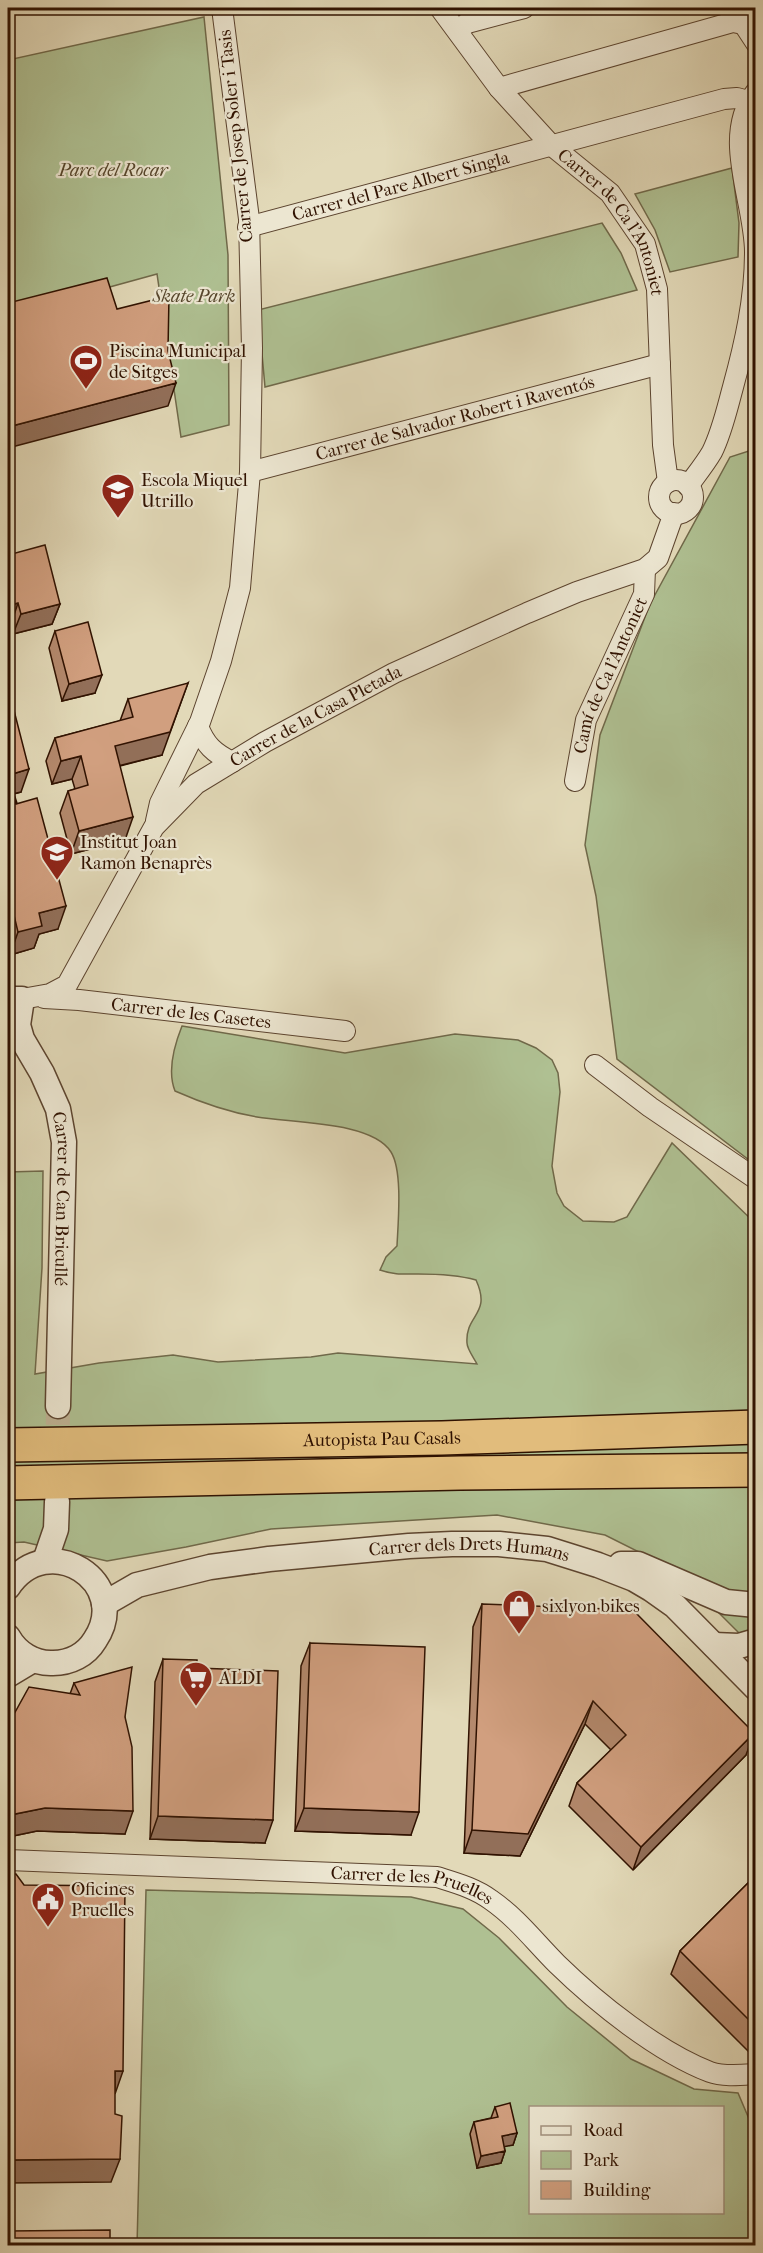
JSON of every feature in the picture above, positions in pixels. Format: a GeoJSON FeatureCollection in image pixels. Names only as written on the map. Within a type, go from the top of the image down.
{"type":"FeatureCollection","features":[{"type":"Feature","properties":{"kind":"highway","name":"Autopista Pau Casals"},"geometry":{"type":"LineString","coordinates":[[8,1445],[430,1438],[748,1426]]}},
{"type":"Feature","properties":{"kind":"highway","name":"Autopista Pau Casals"},"geometry":{"type":"LineString","coordinates":[[8,1483],[460,1473],[756,1470]]}},
{"type":"Feature","properties":{"kind":"highway"},"geometry":{"type":"LineString","coordinates":[[460,1473],[756,1493]]}},
{"type":"Feature","properties":{"kind":"street","name":"Carrer de Josep Soler i Tasis"},"geometry":{"type":"LineString","coordinates":[[154,827],[160,803],[198,726],[221,661],[240,588],[250,472],[252,348],[248,227],[222,8]]}},
{"type":"Feature","properties":{"kind":"street","name":"Carrer de Ca l'Antoniet"},"geometry":{"type":"LineString","coordinates":[[440,8],[499,88],[551,145],[610,193],[645,244],[657,289],[663,446],[668,482]]}},
{"type":"Feature","properties":{"kind":"street"},"geometry":{"type":"LineString","coordinates":[[459,33],[467,23],[524,8]]}},
{"type":"Feature","properties":{"kind":"street"},"geometry":{"type":"LineString","coordinates":[[499,88],[733,22],[738,16],[756,43]]}},
{"type":"Feature","properties":{"kind":"street","name":"Carrer del Pare Albert Singla"},"geometry":{"type":"LineString","coordinates":[[248,227],[724,99],[752,97]]}},
{"type":"Feature","properties":{"kind":"street"},"geometry":{"type":"LineString","coordinates":[[688,486],[711,453],[724,421],[752,308],[755,250],[740,140],[740,123],[752,97]]}},
{"type":"Feature","properties":{"kind":"street","name":"Carrer de Salvador Robert i Raventós"},"geometry":{"type":"LineString","coordinates":[[250,472],[660,364]]}},
{"type":"Feature","properties":{"kind":"street"},"geometry":{"type":"LineString","coordinates":[[681,481],[688,486],[692,502],[685,511],[674,513],[664,509],[659,500],[661,489],[668,482],[681,481]]}},
{"type":"Feature","properties":{"kind":"street"},"geometry":{"type":"LineString","coordinates":[[645,569],[658,558],[674,513]]}},
{"type":"Feature","properties":{"kind":"street","name":"Carrer de la Casa Pletada"},"geometry":{"type":"LineString","coordinates":[[22,999],[59,990],[67,985],[154,827],[196,784],[346,698],[477,634],[577,592],[645,569]]}},
{"type":"Feature","properties":{"kind":"street","name":"Camí de Ca l'Antoniet"},"geometry":{"type":"LineString","coordinates":[[574,782],[586,720],[644,594],[645,569]]}},
{"type":"Feature","properties":{"kind":"street"},"geometry":{"type":"LineString","coordinates":[[198,726],[207,745],[232,762]]}},
{"type":"Feature","properties":{"kind":"street","name":"Carrer de les Casetes"},"geometry":{"type":"LineString","coordinates":[[22,999],[91,1001],[345,1030]]}},
{"type":"Feature","properties":{"kind":"street","name":"Carrer de Can Bricullé"},"geometry":{"type":"LineString","coordinates":[[22,999],[18,1025],[22,1039],[42,1073],[58,1109],[64,1142],[58,1407]]}},
{"type":"Feature","properties":{"kind":"street"},"geometry":{"type":"LineString","coordinates":[[595,1065],[650,1107],[756,1179]]}},
{"type":"Feature","properties":{"kind":"street"},"geometry":{"type":"LineString","coordinates":[[57,1502],[57,1562]]}},
{"type":"Feature","properties":{"kind":"street","name":"Carrer dels Drets Humans"},"geometry":{"type":"LineString","coordinates":[[104,1604],[137,1585],[210,1567],[273,1558],[409,1546],[499,1544],[547,1549],[598,1564],[651,1589],[675,1606],[750,1681]]}},
{"type":"Feature","properties":{"kind":"street"},"geometry":{"type":"LineString","coordinates":[[8,1587],[14,1578],[27,1568],[57,1562],[78,1567],[93,1580],[104,1604],[103,1625],[99,1635],[86,1652],[62,1663],[47,1664],[33,1660],[20,1653],[9,1642]]}},
{"type":"Feature","properties":{"kind":"street"},"geometry":{"type":"LineString","coordinates":[[598,1564],[638,1564],[726,1602],[756,1605]]}},
{"type":"Feature","properties":{"kind":"street","name":"Carrer dels Drets Humans"},"geometry":{"type":"LineString","coordinates":[[93,1580],[137,1585]]}},
{"type":"Feature","properties":{"kind":"street"},"geometry":{"type":"LineString","coordinates":[[714,1645],[739,1646],[756,1641]]}},
{"type":"Feature","properties":{"kind":"street"},"geometry":{"type":"LineString","coordinates":[[750,1681],[748,1657],[756,1648]]}},
{"type":"Feature","properties":{"kind":"street"},"geometry":{"type":"LineString","coordinates":[[8,1675],[33,1660]]}},
{"type":"Feature","properties":{"kind":"street","name":"Carrer de les Pruelles"},"geometry":{"type":"LineString","coordinates":[[8,1860],[436,1877],[455,1882],[490,1900],[519,1923],[556,1963],[602,2005],[672,2053],[712,2073],[737,2076],[756,2074]]}},
{"type":"Feature","properties":{"kind":"green space","name":"Parc del Rocar"},"geometry":{"type":"Polygon","coordinates":[[[204,17],[228,255],[229,425],[181,437],[157,274],[8,315],[8,60],[204,17]]]}},
{"type":"Feature","properties":{"kind":"green space"},"geometry":{"type":"Polygon","coordinates":[[[732,168],[739,223],[738,257],[670,272],[655,230],[635,194],[732,168]]]}},
{"type":"Feature","properties":{"kind":"green space"},"geometry":{"type":"Polygon","coordinates":[[[602,223],[621,253],[637,290],[265,387],[258,310],[602,223]]]}},
{"type":"Feature","properties":{"kind":"green space"},"geometry":{"type":"Polygon","coordinates":[[[755,449],[756,918],[751,932],[756,935],[756,1160],[753,1163],[617,1059],[596,896],[585,845],[600,735],[650,604],[730,457],[755,449]]]}},
{"type":"Feature","properties":{"kind":"green space"},"geometry":{"type":"Polygon","coordinates":[[[182,1026],[345,1053],[455,1034],[518,1040],[536,1048],[552,1060],[558,1073],[560,1092],[552,1166],[557,1193],[564,1206],[583,1221],[614,1222],[627,1217],[672,1143],[755,1223],[755,1649],[677,1571],[605,1535],[497,1515],[271,1529],[107,1561],[24,1542],[8,1543],[8,1172],[43,1171],[42,1268],[35,1374],[99,1363],[173,1355],[218,1362],[311,1357],[338,1353],[477,1364],[467,1343],[467,1333],[480,1308],[481,1301],[476,1280],[448,1275],[394,1273],[380,1270],[386,1257],[397,1246],[398,1184],[395,1161],[391,1152],[381,1142],[367,1134],[330,1125],[246,1115],[215,1107],[175,1091],[172,1067],[174,1050],[182,1026]]]}},
{"type":"Feature","properties":{"kind":"green space"},"geometry":{"type":"Polygon","coordinates":[[[146,1890],[411,1897],[463,1909],[499,1938],[567,2007],[631,2059],[694,2089],[738,2093],[755,2133],[755,2245],[137,2246],[146,1890]]]}},
{"type":"Feature","properties":{"kind":"building","name":"Piscina Municipal de Sitges"},"geometry":{"type":"Polygon","coordinates":[[[107,278],[117,309],[169,296],[168,351],[176,383],[8,427],[8,303],[107,278]]]}},
{"type":"Feature","properties":{"kind":"building"},"geometry":{"type":"Polygon","coordinates":[[[45,545],[60,604],[21,614],[18,603],[8,606],[8,555],[45,545]]]}},
{"type":"Feature","properties":{"kind":"building"},"geometry":{"type":"Polygon","coordinates":[[[88,622],[102,675],[69,684],[55,631],[88,622]]]}},
{"type":"Feature","properties":{"kind":"building"},"geometry":{"type":"Polygon","coordinates":[[[188,683],[170,732],[115,746],[133,817],[79,831],[68,791],[88,785],[81,756],[61,761],[55,738],[133,717],[128,699],[188,683]]]}},
{"type":"Feature","properties":{"kind":"building"},"geometry":{"type":"Polygon","coordinates":[[[8,687],[29,769],[9,775],[16,804],[37,798],[66,906],[39,913],[42,926],[18,932],[13,911],[8,913],[8,687]]]}},
{"type":"Feature","properties":{"kind":"building"},"geometry":{"type":"Polygon","coordinates":[[[482,1604],[633,1610],[754,1733],[641,1847],[577,1783],[626,1735],[593,1701],[528,1834],[472,1830],[482,1604]]]}},
{"type":"Feature","properties":{"kind":"building"},"geometry":{"type":"Polygon","coordinates":[[[310,1643],[425,1647],[419,1812],[304,1808],[310,1643]]]}},
{"type":"Feature","properties":{"kind":"building"},"geometry":{"type":"Polygon","coordinates":[[[163,1659],[197,1660],[197,1668],[278,1671],[273,1820],[158,1816],[163,1659]]]}},
{"type":"Feature","properties":{"kind":"building"},"geometry":{"type":"Polygon","coordinates":[[[132,1667],[125,1717],[132,1747],[133,1811],[45,1808],[10,1815],[8,1725],[29,1687],[80,1695],[74,1683],[132,1667]]]}},
{"type":"Feature","properties":{"kind":"building"},"geometry":{"type":"Polygon","coordinates":[[[8,1874],[16,1874],[24,1885],[125,1886],[123,2071],[115,2071],[115,2114],[122,2116],[120,2159],[8,2160],[8,1874]]]}},
{"type":"Feature","properties":{"kind":"building"},"geometry":{"type":"Polygon","coordinates":[[[756,1875],[756,2027],[680,1951],[756,1875]]]}},
{"type":"Feature","properties":{"kind":"building"},"geometry":{"type":"Polygon","coordinates":[[[510,2103],[517,2133],[502,2136],[505,2151],[481,2156],[474,2122],[498,2117],[495,2107],[510,2103]]]}},
{"type":"Feature","properties":{"kind":"building"},"geometry":{"type":"Polygon","coordinates":[[[110,2230],[110,2246],[8,2246],[8,2231],[110,2230]]]}},
{"type":"Feature","properties":{"kind":"tunnel"},"geometry":{"type":"LineString","coordinates":[[57,1497],[58,1406]]}},
{"type":"Feature","properties":{"kind":"place","name":"Piscina Municipal de Sitges"},"geometry":{"type":"Point","coordinates":[86,390]}},
{"type":"Feature","properties":{"kind":"place","name":"Escola Miquel Utrillo"},"geometry":{"type":"Point","coordinates":[118,519]}},
{"type":"Feature","properties":{"kind":"place","name":"Institut Joan Ramon Benaprès"},"geometry":{"type":"Point","coordinates":[57,881]}},
{"type":"Feature","properties":{"kind":"place","name":"sixlyon bikes"},"geometry":{"type":"Point","coordinates":[519,1635]}},
{"type":"Feature","properties":{"kind":"place","name":"ALDI"},"geometry":{"type":"Point","coordinates":[196,1707]}},
{"type":"Feature","properties":{"kind":"place","name":"Oficines Pruelles"},"geometry":{"type":"Point","coordinates":[48,1928]}},
{"type":"Feature","properties":{"kind":"park label","name":"Skate Park"},"geometry":{"type":"Point","coordinates":[194,296]}}]}
